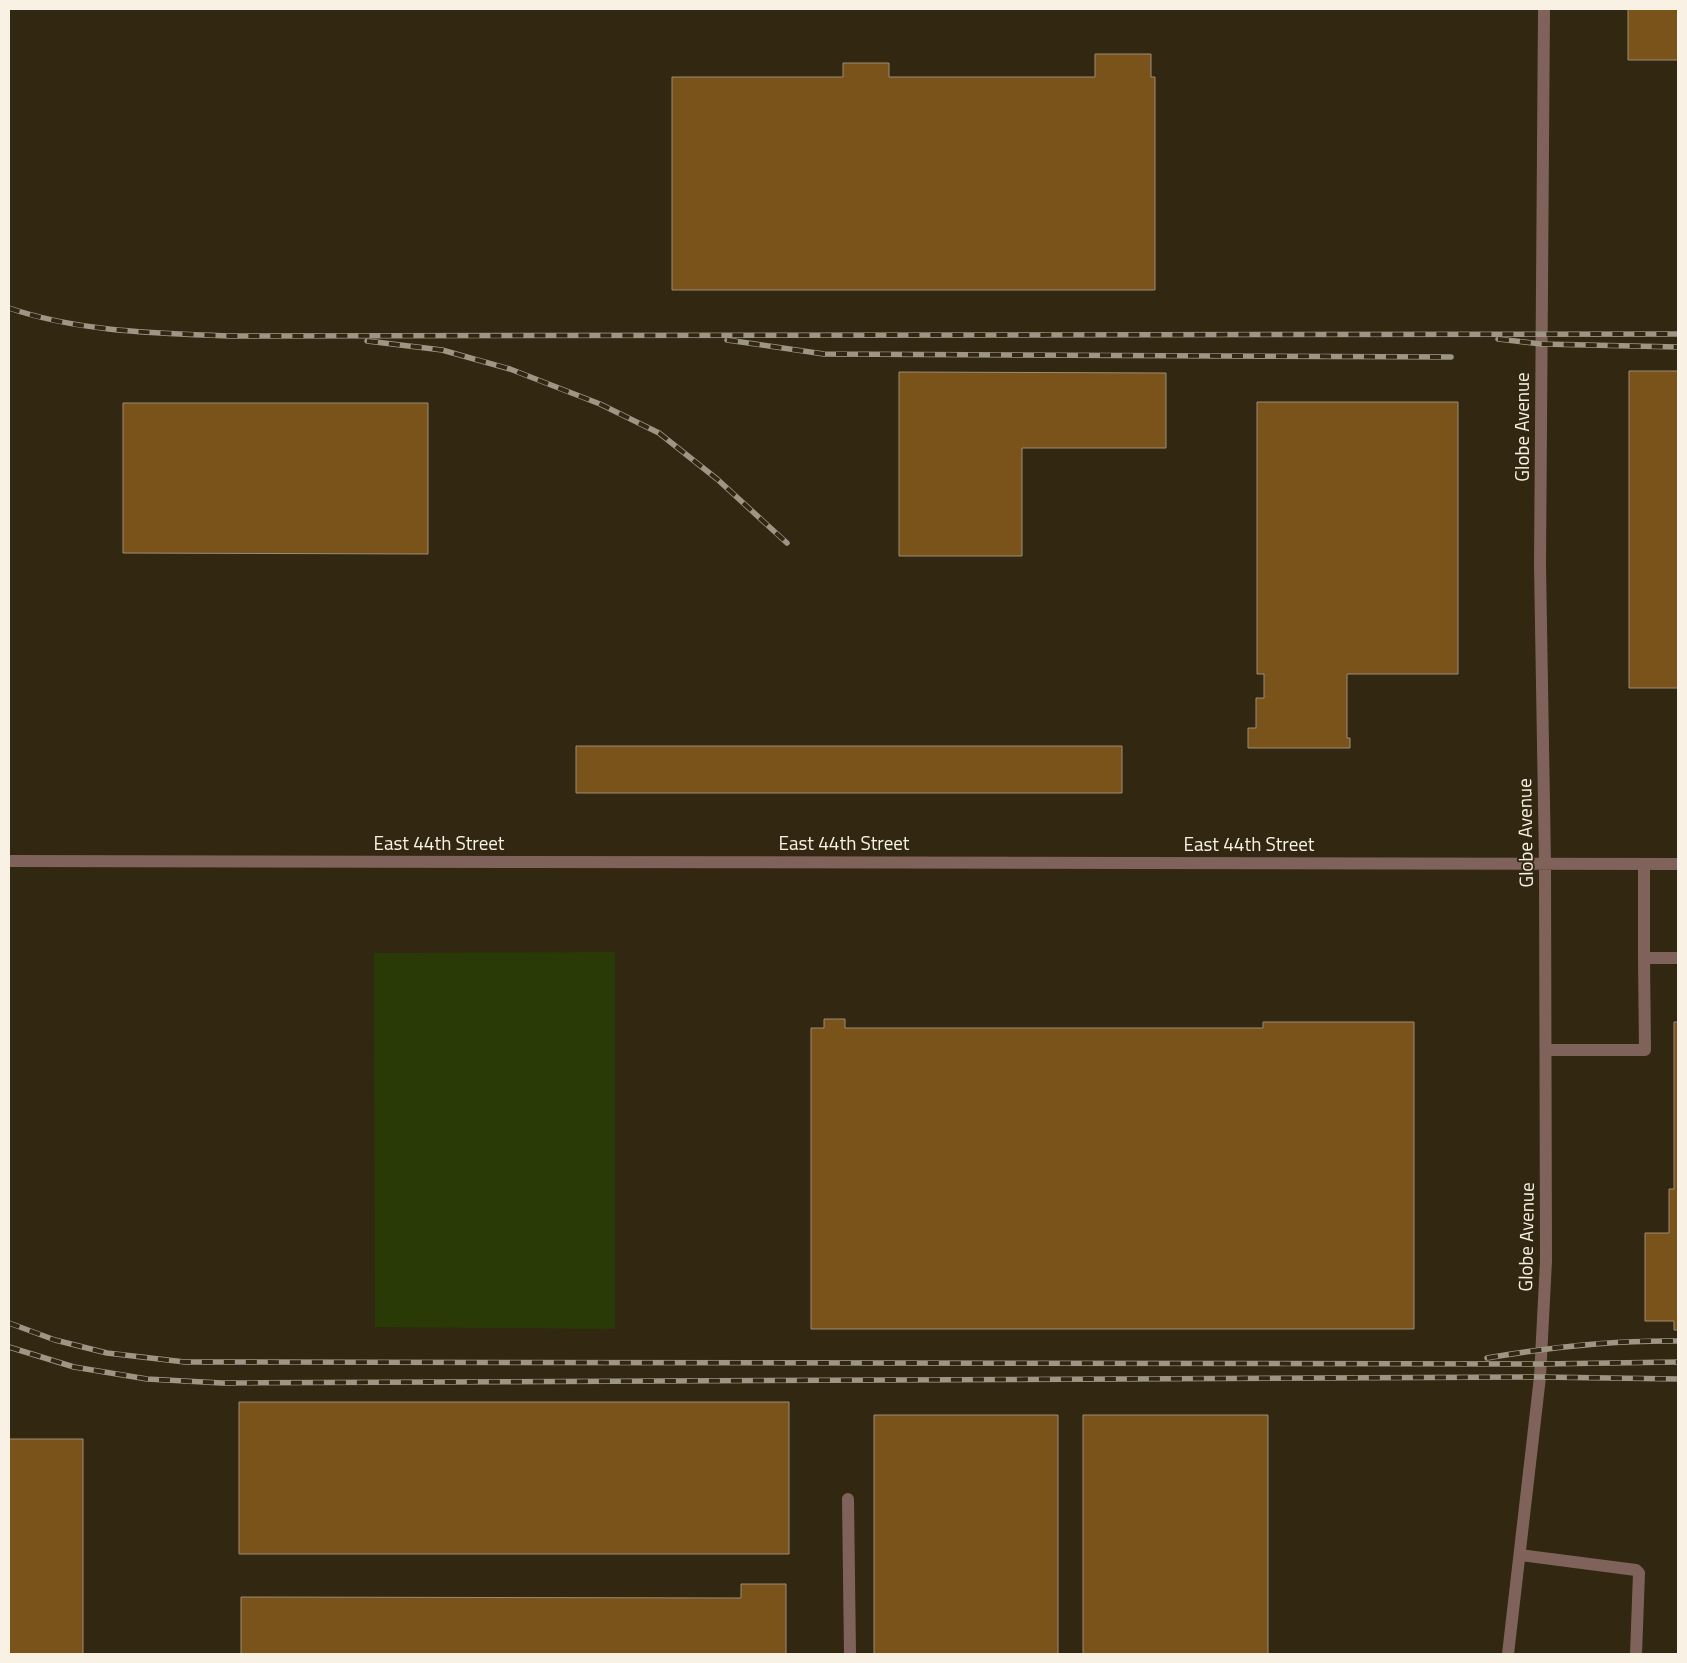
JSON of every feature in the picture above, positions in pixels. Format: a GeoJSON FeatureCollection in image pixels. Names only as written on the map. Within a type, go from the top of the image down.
{"type":"FeatureCollection","features":[{"type":"Feature","properties":{"kind":"street","name":"Globe Avenue"},"geometry":{"type":"LineString","coordinates":[[1508,1654],[1540,1377],[1546,1261],[1545,864],[1540,565],[1544,9]]}},
{"type":"Feature","properties":{"kind":"street","name":"East 44th Street"},"geometry":{"type":"LineString","coordinates":[[9,861],[1678,864]]}},
{"type":"Feature","properties":{"kind":"street"},"geometry":{"type":"LineString","coordinates":[[1546,1050],[1644,1050],[1644,864]]}},
{"type":"Feature","properties":{"kind":"street"},"geometry":{"type":"LineString","coordinates":[[1644,958],[1678,958]]}},
{"type":"Feature","properties":{"kind":"street"},"geometry":{"type":"LineString","coordinates":[[848,1499],[850,1654]]}},
{"type":"Feature","properties":{"kind":"street"},"geometry":{"type":"LineString","coordinates":[[1520,1555],[1636,1570],[1639,1573],[1636,1654]]}},
{"type":"Feature","properties":{"kind":"green space"},"geometry":{"type":"Polygon","coordinates":[[[615,952],[615,1329],[375,1327],[374,953],[615,952]]]}},
{"type":"Feature","properties":{"kind":"building"},"geometry":{"type":"Polygon","coordinates":[[[1628,9],[1678,9],[1678,60],[1628,60],[1628,9]]]}},
{"type":"Feature","properties":{"kind":"building"},"geometry":{"type":"Polygon","coordinates":[[[1095,54],[1151,54],[1151,77],[1155,77],[1155,290],[672,290],[672,77],[843,77],[843,63],[889,63],[889,77],[1095,77],[1095,54]]]}},
{"type":"Feature","properties":{"kind":"building"},"geometry":{"type":"Polygon","coordinates":[[[1629,371],[1678,371],[1678,688],[1629,688],[1629,371]]]}},
{"type":"Feature","properties":{"kind":"building"},"geometry":{"type":"Polygon","coordinates":[[[899,372],[1166,373],[1166,448],[1022,448],[1022,556],[899,556],[899,372]]]}},
{"type":"Feature","properties":{"kind":"building"},"geometry":{"type":"Polygon","coordinates":[[[1257,402],[1458,402],[1458,674],[1347,674],[1347,738],[1350,738],[1350,748],[1248,748],[1248,728],[1256,728],[1256,698],[1264,698],[1264,674],[1257,674],[1257,402]]]}},
{"type":"Feature","properties":{"kind":"building"},"geometry":{"type":"Polygon","coordinates":[[[123,403],[428,403],[428,554],[123,553],[123,403]]]}},
{"type":"Feature","properties":{"kind":"building"},"geometry":{"type":"Polygon","coordinates":[[[576,746],[1122,746],[1122,793],[576,793],[576,746]]]}},
{"type":"Feature","properties":{"kind":"building"},"geometry":{"type":"Polygon","coordinates":[[[824,1019],[845,1019],[845,1028],[1263,1028],[1263,1022],[1414,1022],[1414,1329],[811,1329],[811,1028],[824,1028],[824,1019]]]}},
{"type":"Feature","properties":{"kind":"building"},"geometry":{"type":"Polygon","coordinates":[[[1674,1022],[1678,1022],[1678,1330],[1674,1330],[1674,1321],[1645,1321],[1645,1233],[1669,1233],[1669,1189],[1674,1189],[1674,1022]]]}},
{"type":"Feature","properties":{"kind":"building"},"geometry":{"type":"Polygon","coordinates":[[[239,1402],[789,1402],[789,1554],[239,1554],[239,1402]]]}},
{"type":"Feature","properties":{"kind":"building"},"geometry":{"type":"Polygon","coordinates":[[[874,1415],[1058,1415],[1058,1654],[874,1654],[874,1415]]]}},
{"type":"Feature","properties":{"kind":"building"},"geometry":{"type":"Polygon","coordinates":[[[1083,1415],[1268,1415],[1268,1654],[1083,1654],[1083,1415]]]}},
{"type":"Feature","properties":{"kind":"building"},"geometry":{"type":"Polygon","coordinates":[[[9,1439],[83,1439],[83,1654],[9,1654],[9,1439]]]}},
{"type":"Feature","properties":{"kind":"building"},"geometry":{"type":"Polygon","coordinates":[[[741,1584],[786,1584],[786,1654],[241,1654],[241,1597],[741,1598],[741,1584]]]}},
{"type":"Feature","properties":{"kind":"railway"},"geometry":{"type":"LineString","coordinates":[[9,308],[36,316],[90,327],[230,336],[1678,334]]}},
{"type":"Feature","properties":{"kind":"railway"},"geometry":{"type":"LineString","coordinates":[[1498,339],[1541,344],[1678,347]]}},
{"type":"Feature","properties":{"kind":"railway"},"geometry":{"type":"LineString","coordinates":[[727,340],[824,354],[1451,357]]}},
{"type":"Feature","properties":{"kind":"railway"},"geometry":{"type":"LineString","coordinates":[[367,341],[442,350],[510,369],[600,404],[659,433],[717,479],[787,543]]}},
{"type":"Feature","properties":{"kind":"railway"},"geometry":{"type":"LineString","coordinates":[[9,1323],[55,1340],[107,1353],[185,1362],[1541,1364],[1678,1362]]}},
{"type":"Feature","properties":{"kind":"railway"},"geometry":{"type":"LineString","coordinates":[[1487,1358],[1582,1345],[1678,1341]]}},
{"type":"Feature","properties":{"kind":"railway"},"geometry":{"type":"LineString","coordinates":[[9,1347],[74,1367],[147,1379],[222,1383],[1540,1377],[1678,1379]]}}]}
